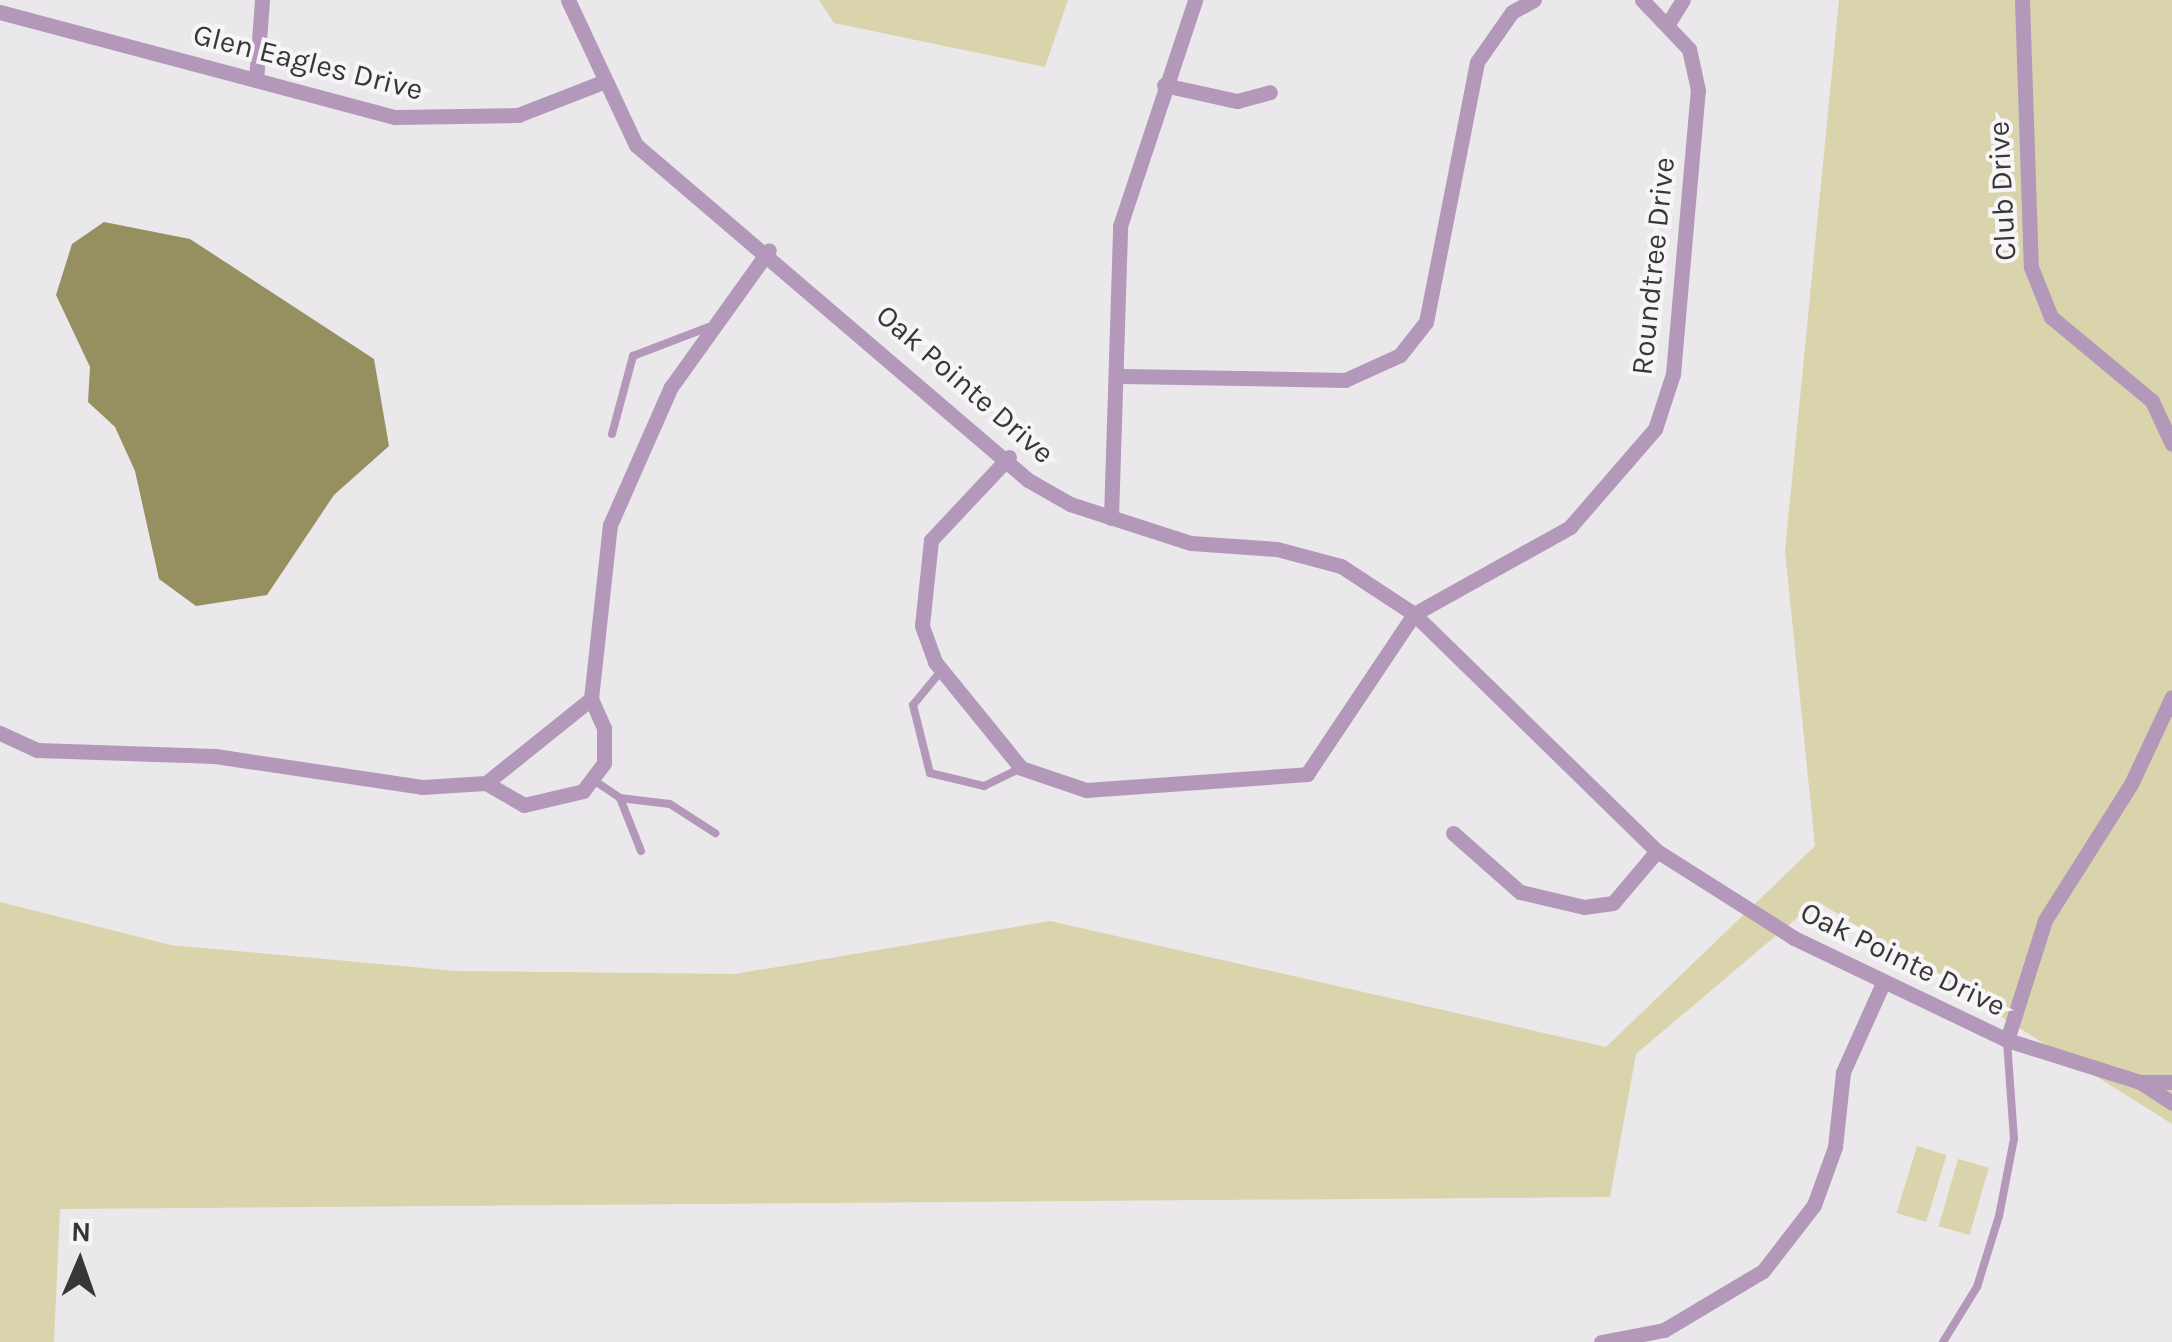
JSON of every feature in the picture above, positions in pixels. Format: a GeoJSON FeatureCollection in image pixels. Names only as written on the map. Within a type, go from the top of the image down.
{"type":"FeatureCollection","features":[{"type":"Feature","properties":{"kind":"street"},"geometry":{"type":"LineString","coordinates":[[256,80],[262,0]]}},
{"type":"Feature","properties":{"kind":"street","name":"Oak Pointe Drive"},"geometry":{"type":"LineString","coordinates":[[568,0],[636,146],[768,250],[1009,457],[1028,480],[1111,518],[1191,542],[1277,548],[1341,566],[1414,614],[1657,851],[1883,983],[2006,1040],[2140,1082],[2172,1103]]}},
{"type":"Feature","properties":{"kind":"street"},"geometry":{"type":"LineString","coordinates":[[1111,518],[1122,376],[1120,226],[1195,0]]}},
{"type":"Feature","properties":{"kind":"street"},"geometry":{"type":"LineString","coordinates":[[1122,376],[1345,380],[1400,355],[1426,322],[1477,62],[1512,12],[1534,0]]}},
{"type":"Feature","properties":{"kind":"street","name":"Roundtree Drive"},"geometry":{"type":"LineString","coordinates":[[1414,614],[1570,527],[1655,429],[1673,374],[1698,90],[1689,49],[1670,22],[1642,0]]}},
{"type":"Feature","properties":{"kind":"street"},"geometry":{"type":"LineString","coordinates":[[1670,22],[1683,0]]}},
{"type":"Feature","properties":{"kind":"street","name":"Club Drive"},"geometry":{"type":"LineString","coordinates":[[2022,0],[2031,267],[2051,317],[2152,401],[2172,444]]}},
{"type":"Feature","properties":{"kind":"street","name":"Glen Eagles Drive"},"geometry":{"type":"LineString","coordinates":[[0,12],[395,118],[450,121],[518,114],[604,82]]}},
{"type":"Feature","properties":{"kind":"street"},"geometry":{"type":"LineString","coordinates":[[1164,85],[1237,101],[1270,92]]}},
{"type":"Feature","properties":{"kind":"street"},"geometry":{"type":"LineString","coordinates":[[0,733],[38,750],[215,756],[422,787],[486,783],[524,805],[558,803],[592,779],[604,763],[604,728],[591,699],[610,525],[671,387],[709,327],[768,250]]}},
{"type":"Feature","properties":{"kind":"street"},"geometry":{"type":"LineString","coordinates":[[1009,457],[931,540],[922,626],[941,671],[1021,768],[1086,790],[1308,774],[1414,614]]}},
{"type":"Feature","properties":{"kind":"street"},"geometry":{"type":"LineString","coordinates":[[2006,1040],[2044,920],[2131,784],[2172,697]]}},
{"type":"Feature","properties":{"kind":"street"},"geometry":{"type":"LineString","coordinates":[[486,783],[591,699]]}},
{"type":"Feature","properties":{"kind":"street"},"geometry":{"type":"LineString","coordinates":[[1452,832],[1520,892],[1574,906],[1612,903],[1657,851]]}},
{"type":"Feature","properties":{"kind":"street"},"geometry":{"type":"LineString","coordinates":[[1601,1342],[1664,1330],[1763,1271],[1814,1205],[1835,1147],[1844,1072],[1883,983]]}},
{"type":"Feature","properties":{"kind":"street","name":"Oak Pointe Drive"},"geometry":{"type":"LineString","coordinates":[[2140,1082],[2172,1082]]}},
{"type":"Feature","properties":{"kind":"lane"},"geometry":{"type":"LineString","coordinates":[[612,434],[633,356],[709,327]]}},
{"type":"Feature","properties":{"kind":"lane"},"geometry":{"type":"LineString","coordinates":[[941,671],[913,705],[930,773],[959,787],[1021,768]]}},
{"type":"Feature","properties":{"kind":"lane"},"geometry":{"type":"LineString","coordinates":[[592,779],[620,798],[670,804],[714,833]]}},
{"type":"Feature","properties":{"kind":"lane"},"geometry":{"type":"LineString","coordinates":[[620,798],[641,851]]}},
{"type":"Feature","properties":{"kind":"lane"},"geometry":{"type":"LineString","coordinates":[[1943,1342],[1978,1287],[1999,1216],[2014,1138],[2006,1040]]}},
{"type":"Feature","properties":{"kind":"shaded area"},"geometry":{"type":"Polygon","coordinates":[[[819,0],[1068,0],[1045,67],[834,23],[819,0]]]}},
{"type":"Feature","properties":{"kind":"shaded area"},"geometry":{"type":"Polygon","coordinates":[[[1839,0],[2172,0],[2172,1124],[1817,901],[1636,1054],[1610,1197],[60,1209],[54,1342],[0,1342],[0,902],[171,945],[456,971],[735,974],[1050,921],[1606,1047],[1815,846],[1785,551],[1839,0]]]}},
{"type":"Feature","properties":{"kind":"shaded area"},"geometry":{"type":"Polygon","coordinates":[[[104,222],[190,239],[374,359],[389,446],[334,495],[267,595],[196,606],[159,579],[135,471],[115,427],[88,402],[90,367],[56,295],[72,244],[104,222]]]}},
{"type":"Feature","properties":{"kind":"shaded area"},"geometry":{"type":"Polygon","coordinates":[[[1917,1146],[1947,1155],[1926,1222],[1897,1213],[1917,1146]]]}},
{"type":"Feature","properties":{"kind":"shaded area"},"geometry":{"type":"Polygon","coordinates":[[[1958,1159],[1989,1168],[1969,1235],[1939,1226],[1958,1159]]]}}]}
